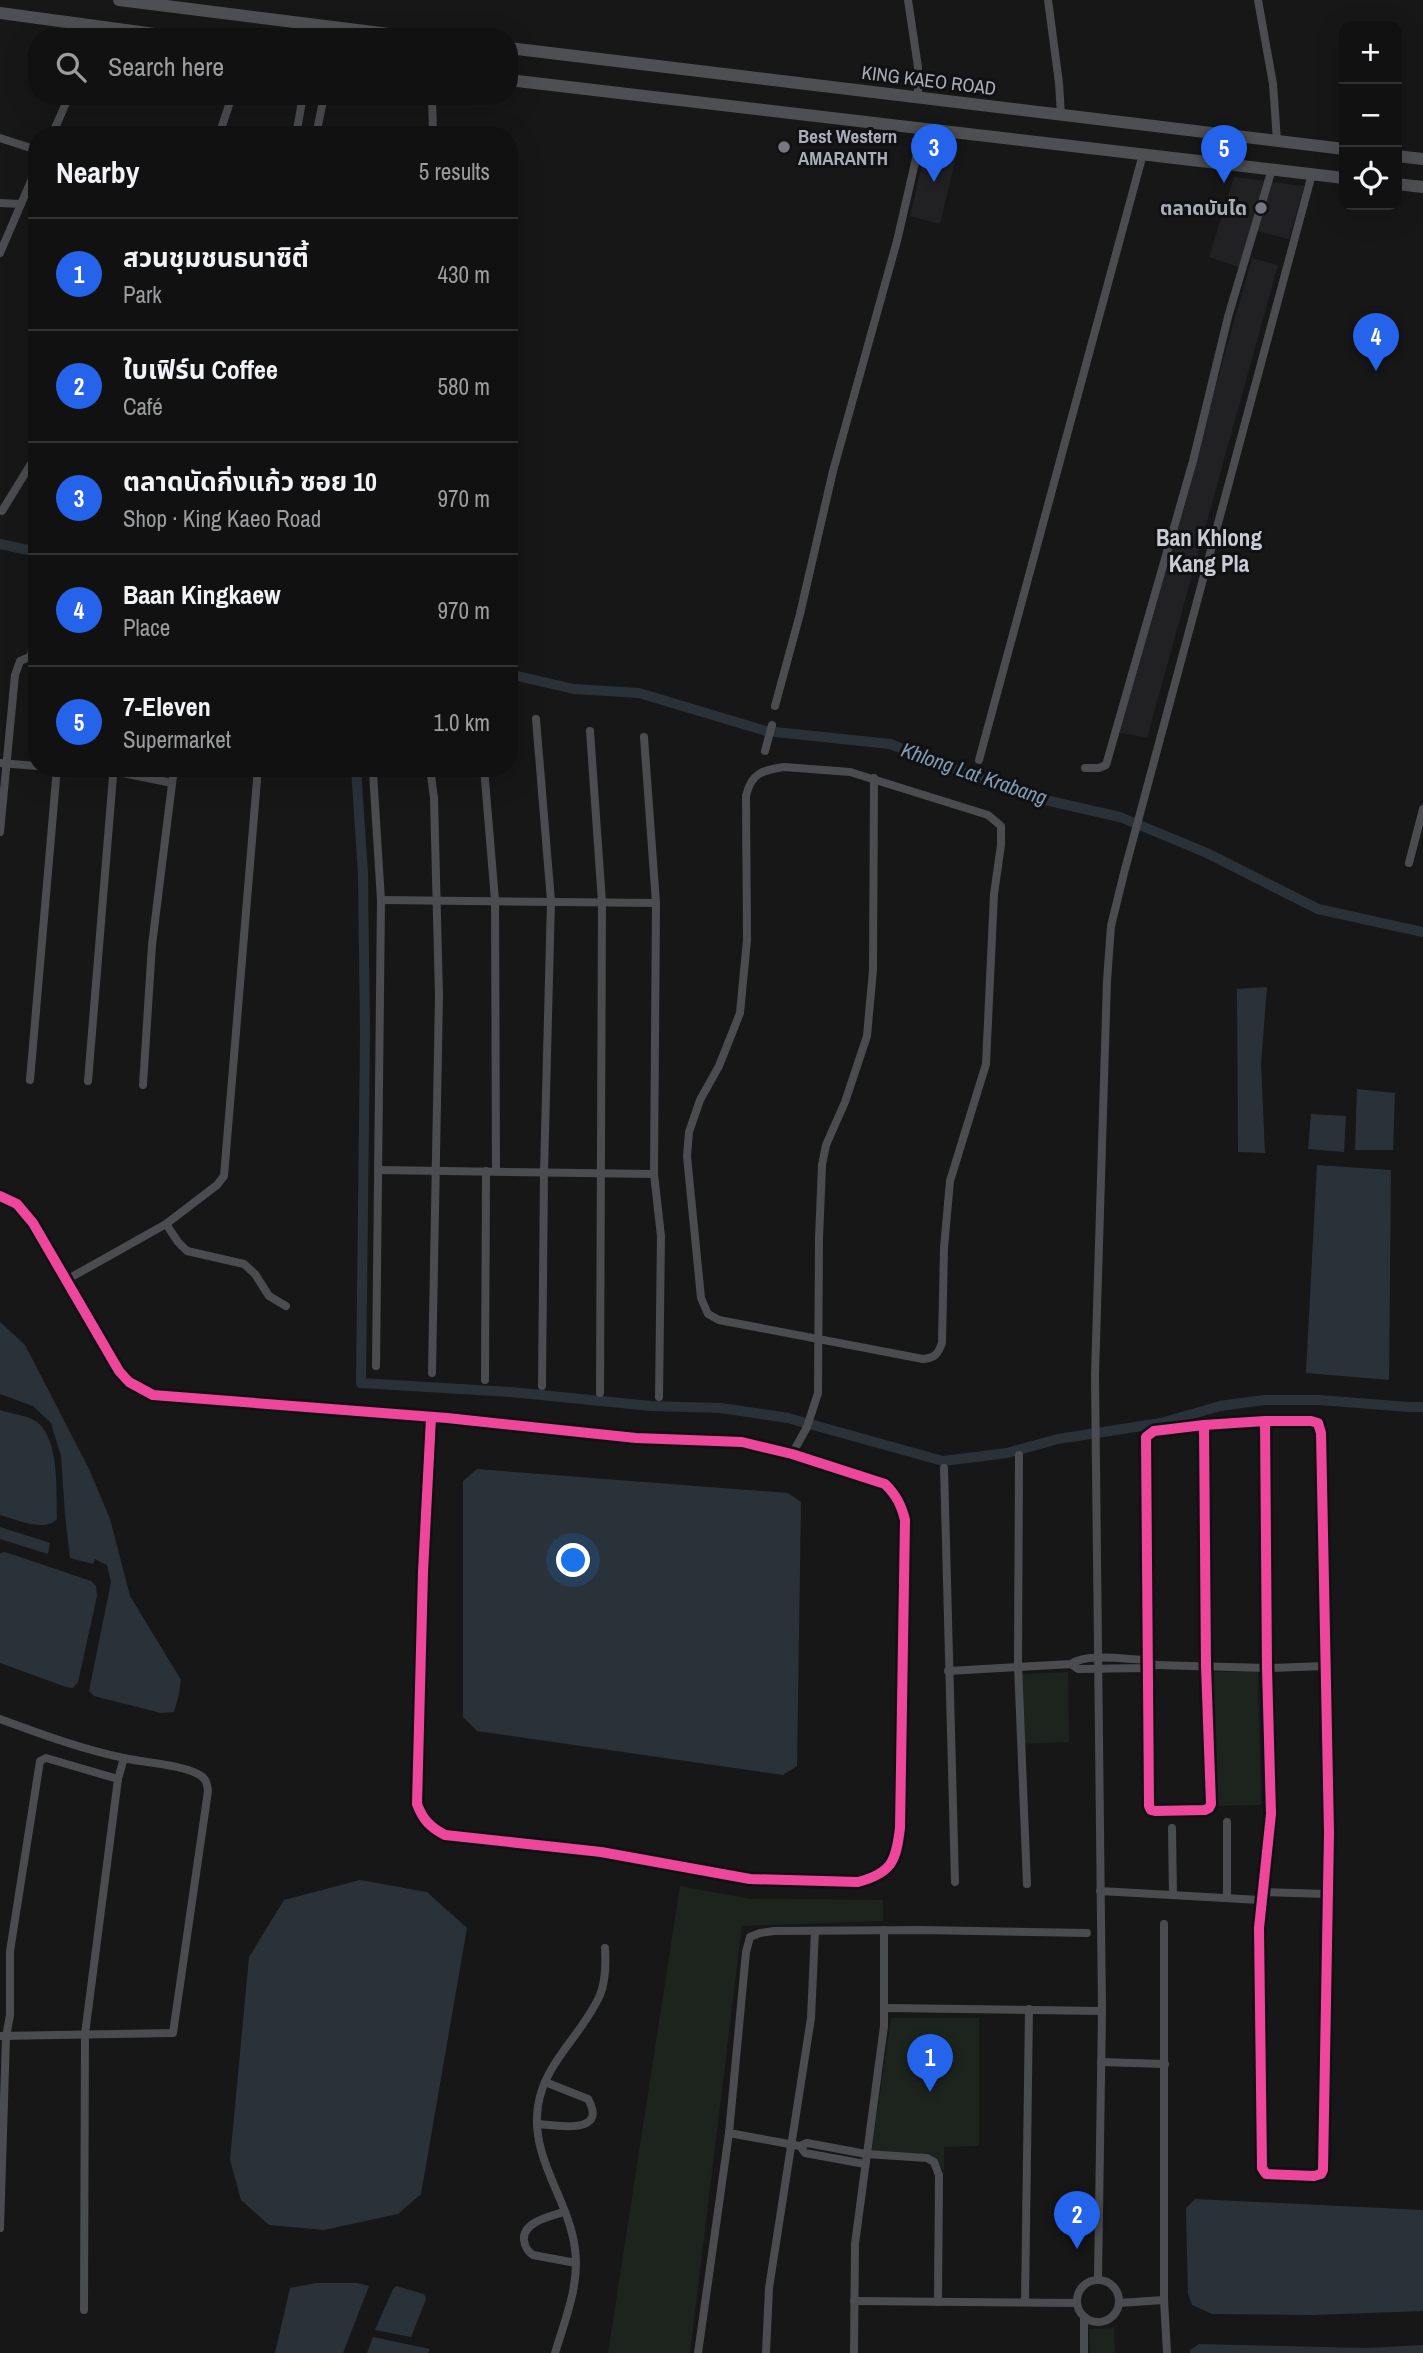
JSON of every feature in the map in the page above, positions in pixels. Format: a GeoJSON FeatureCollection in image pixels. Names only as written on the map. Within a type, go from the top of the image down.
{"type":"FeatureCollection","features":[{"type":"Feature","properties":{"kind":"main road"},"geometry":{"type":"LineString","coordinates":[[119,0],[342,28]]}},
{"type":"Feature","properties":{"kind":"main road"},"geometry":{"type":"LineString","coordinates":[[0,13],[75,28]]}},
{"type":"Feature","properties":{"kind":"main road","name":"KING KAEO ROAD"},"geometry":{"type":"LineString","coordinates":[[518,49],[1339,148]]}},
{"type":"Feature","properties":{"kind":"main road"},"geometry":{"type":"LineString","coordinates":[[518,81],[1339,177]]}},
{"type":"Feature","properties":{"kind":"main road"},"geometry":{"type":"LineString","coordinates":[[1402,157],[1423,159]]}},
{"type":"Feature","properties":{"kind":"main road"},"geometry":{"type":"LineString","coordinates":[[1402,185],[1423,187]]}},
{"type":"Feature","properties":{"kind":"street"},"geometry":{"type":"LineString","coordinates":[[908,0],[918,67],[918,98]]}},
{"type":"Feature","properties":{"kind":"street"},"geometry":{"type":"LineString","coordinates":[[1048,0],[1061,115]]}},
{"type":"Feature","properties":{"kind":"street"},"geometry":{"type":"LineString","coordinates":[[1258,0],[1273,84],[1277,141]]}},
{"type":"Feature","properties":{"kind":"street"},"geometry":{"type":"LineString","coordinates":[[56,126],[65,105]]}},
{"type":"Feature","properties":{"kind":"street"},"geometry":{"type":"LineString","coordinates":[[222,126],[229,105]]}},
{"type":"Feature","properties":{"kind":"street"},"geometry":{"type":"LineString","coordinates":[[298,126],[301,105]]}},
{"type":"Feature","properties":{"kind":"street"},"geometry":{"type":"LineString","coordinates":[[318,126],[322,105]]}},
{"type":"Feature","properties":{"kind":"street"},"geometry":{"type":"LineString","coordinates":[[432,105],[433,126]]}},
{"type":"Feature","properties":{"kind":"street"},"geometry":{"type":"LineString","coordinates":[[775,706],[800,614],[833,471],[897,241],[923,128]]}},
{"type":"Feature","properties":{"kind":"street"},"geometry":{"type":"LineString","coordinates":[[0,138],[28,147]]}},
{"type":"Feature","properties":{"kind":"street"},"geometry":{"type":"LineString","coordinates":[[979,760],[1143,154]]}},
{"type":"Feature","properties":{"kind":"street"},"geometry":{"type":"LineString","coordinates":[[1085,768],[1103,768],[1106,765],[1193,461],[1228,317],[1272,169]]}},
{"type":"Feature","properties":{"kind":"street"},"geometry":{"type":"LineString","coordinates":[[1098,2280],[1102,2011],[1096,1375],[1107,981],[1111,926],[1312,174]]}},
{"type":"Feature","properties":{"kind":"street"},"geometry":{"type":"LineString","coordinates":[[0,253],[4,232],[28,188]]}},
{"type":"Feature","properties":{"kind":"street"},"geometry":{"type":"LineString","coordinates":[[0,203],[21,204]]}},
{"type":"Feature","properties":{"kind":"street"},"geometry":{"type":"LineString","coordinates":[[2,511],[28,469]]}},
{"type":"Feature","properties":{"kind":"street"},"geometry":{"type":"LineString","coordinates":[[0,832],[4,764],[15,675],[18,664],[28,658]]}},
{"type":"Feature","properties":{"kind":"street"},"geometry":{"type":"LineString","coordinates":[[536,719],[551,901],[542,1386]]}},
{"type":"Feature","properties":{"kind":"street"},"geometry":{"type":"LineString","coordinates":[[765,751],[772,724]]}},
{"type":"Feature","properties":{"kind":"street"},"geometry":{"type":"LineString","coordinates":[[590,731],[603,902],[600,1393]]}},
{"type":"Feature","properties":{"kind":"street"},"geometry":{"type":"LineString","coordinates":[[644,737],[656,903],[654,1174],[661,1236],[659,1397]]}},
{"type":"Feature","properties":{"kind":"street"},"geometry":{"type":"LineString","coordinates":[[4,764],[28,765]]}},
{"type":"Feature","properties":{"kind":"street"},"geometry":{"type":"LineString","coordinates":[[784,767],[850,772],[874,778],[988,815],[1000,826],[1001,845],[995,894],[986,1064],[950,1181],[940,1350],[932,1359],[923,1359],[818,1340],[719,1320],[708,1314],[701,1298],[687,1156],[689,1132],[700,1100],[719,1066],[740,1013],[747,940],[746,796],[749,784],[762,772],[784,767]]}},
{"type":"Feature","properties":{"kind":"street"},"geometry":{"type":"LineString","coordinates":[[30,1080],[56,777]]}},
{"type":"Feature","properties":{"kind":"street"},"geometry":{"type":"LineString","coordinates":[[88,1081],[112,777]]}},
{"type":"Feature","properties":{"kind":"street"},"geometry":{"type":"LineString","coordinates":[[142,777],[172,783]]}},
{"type":"Feature","properties":{"kind":"street"},"geometry":{"type":"LineString","coordinates":[[143,1085],[152,945],[173,777]]}},
{"type":"Feature","properties":{"kind":"street"},"geometry":{"type":"LineString","coordinates":[[68,1279],[166,1224],[217,1185],[224,1175],[257,777]]}},
{"type":"Feature","properties":{"kind":"street"},"geometry":{"type":"LineString","coordinates":[[373,777],[381,900],[376,1366]]}},
{"type":"Feature","properties":{"kind":"street"},"geometry":{"type":"LineString","coordinates":[[431,777],[439,996],[432,1373]]}},
{"type":"Feature","properties":{"kind":"street"},"geometry":{"type":"LineString","coordinates":[[485,777],[495,900],[496,1171]]}},
{"type":"Feature","properties":{"kind":"street"},"geometry":{"type":"LineString","coordinates":[[792,1454],[814,1411],[820,1375],[818,1340],[822,1165],[826,1145],[845,1102],[867,1036],[873,970],[874,778]]}},
{"type":"Feature","properties":{"kind":"street"},"geometry":{"type":"LineString","coordinates":[[1409,863],[1423,808]]}},
{"type":"Feature","properties":{"kind":"street"},"geometry":{"type":"LineString","coordinates":[[381,900],[656,903]]}},
{"type":"Feature","properties":{"kind":"street"},"geometry":{"type":"LineString","coordinates":[[378,1170],[654,1174]]}},
{"type":"Feature","properties":{"kind":"street"},"geometry":{"type":"LineString","coordinates":[[485,1380],[486,1171]]}},
{"type":"Feature","properties":{"kind":"street"},"geometry":{"type":"LineString","coordinates":[[0,1196],[17,1204],[25,1212],[68,1279],[119,1371],[129,1382],[153,1395],[431,1418],[636,1438],[743,1441],[884,1484],[895,1494],[902,1506],[905,1520],[900,1828],[894,1862],[874,1878],[858,1882],[750,1879],[601,1852],[445,1835],[431,1827],[422,1817],[417,1804],[423,1572],[431,1418]]}},
{"type":"Feature","properties":{"kind":"street"},"geometry":{"type":"LineString","coordinates":[[166,1224],[187,1251],[250,1267],[269,1296],[286,1306]]}},
{"type":"Feature","properties":{"kind":"street"},"geometry":{"type":"LineString","coordinates":[[1204,1425],[1206,1666],[1211,1804],[1205,1810],[1155,1811],[1149,1806],[1151,1665],[1146,1437],[1154,1431],[1204,1425],[1265,1421],[1311,1421],[1318,1423],[1321,1433],[1329,1833],[1323,2170],[1321,2174],[1314,2176],[1266,2174],[1262,2168],[1259,1948],[1261,1896],[1271,1814],[1265,1421]]}},
{"type":"Feature","properties":{"kind":"street"},"geometry":{"type":"LineString","coordinates":[[1018,1455],[1018,1665],[1027,1884]]}},
{"type":"Feature","properties":{"kind":"street"},"geometry":{"type":"LineString","coordinates":[[944,1468],[955,1882]]}},
{"type":"Feature","properties":{"kind":"street"},"geometry":{"type":"LineString","coordinates":[[948,1671],[1071,1664],[1078,1659],[1098,1658],[1151,1665]]}},
{"type":"Feature","properties":{"kind":"street"},"geometry":{"type":"LineString","coordinates":[[1071,1664],[1078,1669],[1151,1665],[1267,1668],[1326,1666]]}},
{"type":"Feature","properties":{"kind":"street"},"geometry":{"type":"LineString","coordinates":[[0,1719],[69,1744],[198,1773],[207,1783],[208,1791],[173,2033],[3,2037]]}},
{"type":"Feature","properties":{"kind":"street"},"geometry":{"type":"LineString","coordinates":[[0,2228],[3,2037],[10,2015],[10,1951],[40,1761],[46,1758],[118,1779]]}},
{"type":"Feature","properties":{"kind":"street"},"geometry":{"type":"LineString","coordinates":[[84,2310],[85,2034],[118,1779],[124,1758]]}},
{"type":"Feature","properties":{"kind":"street"},"geometry":{"type":"LineString","coordinates":[[1227,1822],[1227,1898]]}},
{"type":"Feature","properties":{"kind":"street"},"geometry":{"type":"LineString","coordinates":[[1172,1828],[1173,1895]]}},
{"type":"Feature","properties":{"kind":"street"},"geometry":{"type":"LineString","coordinates":[[1100,1891],[1227,1898],[1327,1894]]}},
{"type":"Feature","properties":{"kind":"street"},"geometry":{"type":"LineString","coordinates":[[1164,1924],[1164,2300],[1167,2353]]}},
{"type":"Feature","properties":{"kind":"street"},"geometry":{"type":"LineString","coordinates":[[854,2353],[855,2244],[885,2008],[884,1930]]}},
{"type":"Feature","properties":{"kind":"street"},"geometry":{"type":"LineString","coordinates":[[698,2353],[729,2133],[747,1943],[750,1937],[760,1933],[884,1930],[1087,1933]]}},
{"type":"Feature","properties":{"kind":"street"},"geometry":{"type":"LineString","coordinates":[[766,2353],[769,2288],[796,2145],[811,2018],[816,1931]]}},
{"type":"Feature","properties":{"kind":"street"},"geometry":{"type":"LineString","coordinates":[[555,2353],[570,2305],[576,2263],[575,2247],[540,2152],[537,2124],[539,2100],[551,2070],[600,1996],[606,1970],[605,1948]]}},
{"type":"Feature","properties":{"kind":"street"},"geometry":{"type":"LineString","coordinates":[[885,2008],[1102,2011]]}},
{"type":"Feature","properties":{"kind":"street"},"geometry":{"type":"LineString","coordinates":[[1025,2302],[1029,2009]]}},
{"type":"Feature","properties":{"kind":"street"},"geometry":{"type":"LineString","coordinates":[[1101,2062],[1165,2064]]}},
{"type":"Feature","properties":{"kind":"street"},"geometry":{"type":"LineString","coordinates":[[537,2124],[580,2126],[589,2122],[592,2116],[588,2099],[545,2082]]}},
{"type":"Feature","properties":{"kind":"street"},"geometry":{"type":"LineString","coordinates":[[729,2133],[866,2154],[927,2158],[934,2162],[938,2168],[939,2302]]}},
{"type":"Feature","properties":{"kind":"street"},"geometry":{"type":"LineString","coordinates":[[796,2145],[805,2153],[865,2164]]}},
{"type":"Feature","properties":{"kind":"street"},"geometry":{"type":"LineString","coordinates":[[564,2212],[533,2224],[523,2238],[527,2251],[533,2255],[576,2263]]}},
{"type":"Feature","properties":{"kind":"street"},"geometry":{"type":"LineString","coordinates":[[1084,2317],[1098,2323],[1113,2317],[1119,2296],[1111,2285],[1098,2280],[1085,2285],[1078,2296],[1077,2303],[1084,2317],[1084,2353]]}},
{"type":"Feature","properties":{"kind":"street"},"geometry":{"type":"LineString","coordinates":[[1119,2303],[1164,2300]]}},
{"type":"Feature","properties":{"kind":"street"},"geometry":{"type":"LineString","coordinates":[[854,2301],[1077,2303]]}},
{"type":"Feature","properties":{"kind":"shaded area"},"geometry":{"type":"Polygon","coordinates":[[[927,143],[958,149],[940,224],[910,216],[927,143]]]}},
{"type":"Feature","properties":{"kind":"shaded area","name":"ตลาดบันได"},"geometry":{"type":"Polygon","coordinates":[[[1234,177],[1304,186],[1289,239],[1257,231],[1245,269],[1209,257],[1234,177]]]}},
{"type":"Feature","properties":{"kind":"shaded area"},"geometry":{"type":"Polygon","coordinates":[[[1252,258],[1278,265],[1147,738],[1117,732],[1252,258]]]}},
{"type":"Feature","properties":{"kind":"shaded area"},"geometry":{"type":"Polygon","coordinates":[[[1267,987],[1261,1064],[1265,1153],[1238,1152],[1237,989],[1267,987]]]}},
{"type":"Feature","properties":{"kind":"shaded area"},"geometry":{"type":"Polygon","coordinates":[[[1357,1089],[1395,1093],[1393,1150],[1355,1150],[1357,1089]]]}},
{"type":"Feature","properties":{"kind":"shaded area"},"geometry":{"type":"Polygon","coordinates":[[[1311,1114],[1346,1116],[1344,1152],[1308,1149],[1311,1114]]]}},
{"type":"Feature","properties":{"kind":"shaded area"},"geometry":{"type":"Polygon","coordinates":[[[1317,1165],[1391,1170],[1389,1380],[1306,1373],[1317,1165]]]}},
{"type":"Feature","properties":{"kind":"shaded area"},"geometry":{"type":"Polygon","coordinates":[[[0,1322],[25,1345],[89,1469],[110,1519],[130,1596],[181,1680],[174,1712],[161,1713],[94,1696],[89,1691],[111,1582],[107,1565],[95,1559],[93,1564],[70,1558],[61,1456],[51,1423],[33,1406],[0,1394],[0,1322]]]}},
{"type":"Feature","properties":{"kind":"shaded area"},"geometry":{"type":"Polygon","coordinates":[[[0,1410],[37,1422],[50,1441],[57,1495],[57,1519],[51,1523],[30,1524],[0,1515],[0,1410]]]}},
{"type":"Feature","properties":{"kind":"shaded area"},"geometry":{"type":"Polygon","coordinates":[[[477,1469],[788,1493],[801,1502],[797,1766],[783,1775],[477,1731],[463,1717],[463,1481],[477,1469]]]}},
{"type":"Feature","properties":{"kind":"shaded area"},"geometry":{"type":"Polygon","coordinates":[[[0,1527],[50,1543],[48,1554],[0,1539],[0,1527]]]}},
{"type":"Feature","properties":{"kind":"shaded area"},"geometry":{"type":"Polygon","coordinates":[[[5,1552],[91,1581],[96,1586],[97,1596],[78,1682],[73,1688],[0,1663],[0,1553],[5,1552]]]}},
{"type":"Feature","properties":{"kind":"shaded area"},"geometry":{"type":"Polygon","coordinates":[[[1258,1671],[1261,1805],[1215,1806],[1212,1672],[1258,1671]]]}},
{"type":"Feature","properties":{"kind":"shaded area"},"geometry":{"type":"Polygon","coordinates":[[[1068,1672],[1069,1742],[1021,1744],[1020,1674],[1068,1672]]]}},
{"type":"Feature","properties":{"kind":"shaded area"},"geometry":{"type":"Polygon","coordinates":[[[360,1880],[427,1892],[467,1928],[421,2194],[398,2214],[324,2230],[269,2225],[241,2200],[230,2160],[249,1957],[284,1900],[360,1880]]]}},
{"type":"Feature","properties":{"kind":"shaded area"},"geometry":{"type":"Polygon","coordinates":[[[680,1886],[751,1899],[883,1900],[883,1921],[742,1926],[690,2353],[608,2353],[680,1886]]]}},
{"type":"Feature","properties":{"kind":"shaded area"},"geometry":{"type":"Polygon","coordinates":[[[891,2018],[979,2018],[979,2146],[944,2147],[944,2171],[934,2157],[874,2154],[872,2149],[891,2018]]]}},
{"type":"Feature","properties":{"kind":"shaded area"},"geometry":{"type":"Polygon","coordinates":[[[1195,2199],[1423,2210],[1423,2311],[1313,2315],[1212,2314],[1192,2305],[1188,2294],[1186,2208],[1195,2199]]]}},
{"type":"Feature","properties":{"kind":"shaded area"},"geometry":{"type":"Polygon","coordinates":[[[316,2283],[357,2283],[369,2286],[343,2353],[275,2353],[290,2288],[316,2283]]]}},
{"type":"Feature","properties":{"kind":"shaded area"},"geometry":{"type":"Polygon","coordinates":[[[396,2286],[424,2294],[426,2299],[411,2337],[375,2330],[396,2286]]]}},
{"type":"Feature","properties":{"kind":"shaded area"},"geometry":{"type":"Polygon","coordinates":[[[1114,2328],[1115,2353],[1090,2353],[1089,2329],[1114,2328]]]}},
{"type":"Feature","properties":{"kind":"shaded area"},"geometry":{"type":"Polygon","coordinates":[[[373,2337],[430,2349],[428,2353],[367,2353],[373,2337]]]}},
{"type":"Feature","properties":{"kind":"shaded area"},"geometry":{"type":"Polygon","coordinates":[[[1199,2344],[1367,2348],[1423,2345],[1423,2353],[1190,2353],[1190,2350],[1199,2344]]]}},
{"type":"Feature","properties":{"kind":"waterway","name":"Khlong Lat Krabang"},"geometry":{"type":"LineString","coordinates":[[0,544],[28,549]]}},
{"type":"Feature","properties":{"kind":"waterway","name":"Khlong Lat Krabang"},"geometry":{"type":"LineString","coordinates":[[518,676],[574,689],[639,693],[766,731],[890,744],[1023,795],[1120,817],[1207,853],[1318,909],[1423,932]]}},
{"type":"Feature","properties":{"kind":"waterway"},"geometry":{"type":"LineString","coordinates":[[357,777],[363,874],[365,1035],[361,1383],[511,1392],[651,1406],[721,1408],[788,1418],[943,1461],[1007,1453],[1058,1439],[1161,1423],[1220,1406],[1264,1400],[1319,1400],[1423,1407]]}},
{"type":"Feature","properties":{"kind":"cycle path"},"geometry":{"type":"LineString","coordinates":[[0,1196],[17,1204],[33,1223],[119,1371],[129,1382],[153,1395],[447,1418],[636,1438],[742,1442],[792,1454],[885,1484],[898,1500],[905,1520],[900,1828],[897,1849],[885,1870],[858,1882],[750,1879],[601,1852],[445,1835],[435,1829],[417,1804],[423,1572],[431,1418]]}},
{"type":"Feature","properties":{"kind":"cycle path"},"geometry":{"type":"LineString","coordinates":[[1204,1425],[1206,1666],[1211,1804],[1205,1810],[1155,1811],[1149,1806],[1146,1437],[1154,1431],[1204,1425],[1265,1421],[1311,1421],[1318,1423],[1321,1433],[1329,1833],[1323,2170],[1321,2174],[1314,2176],[1266,2174],[1262,2168],[1259,1928],[1271,1814],[1265,1421]]}},
{"type":"Feature","properties":{"kind":"place","name":"Best Western AMARANTH"},"geometry":{"type":"Point","coordinates":[784,147]}},
{"type":"Feature","properties":{"kind":"place","name":"ตลาดนัดกิ่งแก้ว ซอย 10"},"geometry":{"type":"Point","coordinates":[934,182]}},
{"type":"Feature","properties":{"kind":"place","name":"7-Eleven"},"geometry":{"type":"Point","coordinates":[1224,183]}},
{"type":"Feature","properties":{"kind":"place","name":"ตลาดบันได"},"geometry":{"type":"Point","coordinates":[1261,208]}},
{"type":"Feature","properties":{"kind":"place","name":"Baan Kingkaew"},"geometry":{"type":"Point","coordinates":[1376,371]}},
{"type":"Feature","properties":{"kind":"place","name":"สวนชุมชนธนาซิตี้"},"geometry":{"type":"Point","coordinates":[930,2092]}},
{"type":"Feature","properties":{"kind":"place","name":"ใบเฟิร์น Coffee"},"geometry":{"type":"Point","coordinates":[1077,2249]}},
{"type":"Feature","properties":{"kind":"district","name":"Ban Khlong Kang Pla"},"geometry":{"type":"Point","coordinates":[1209,551]}}]}
